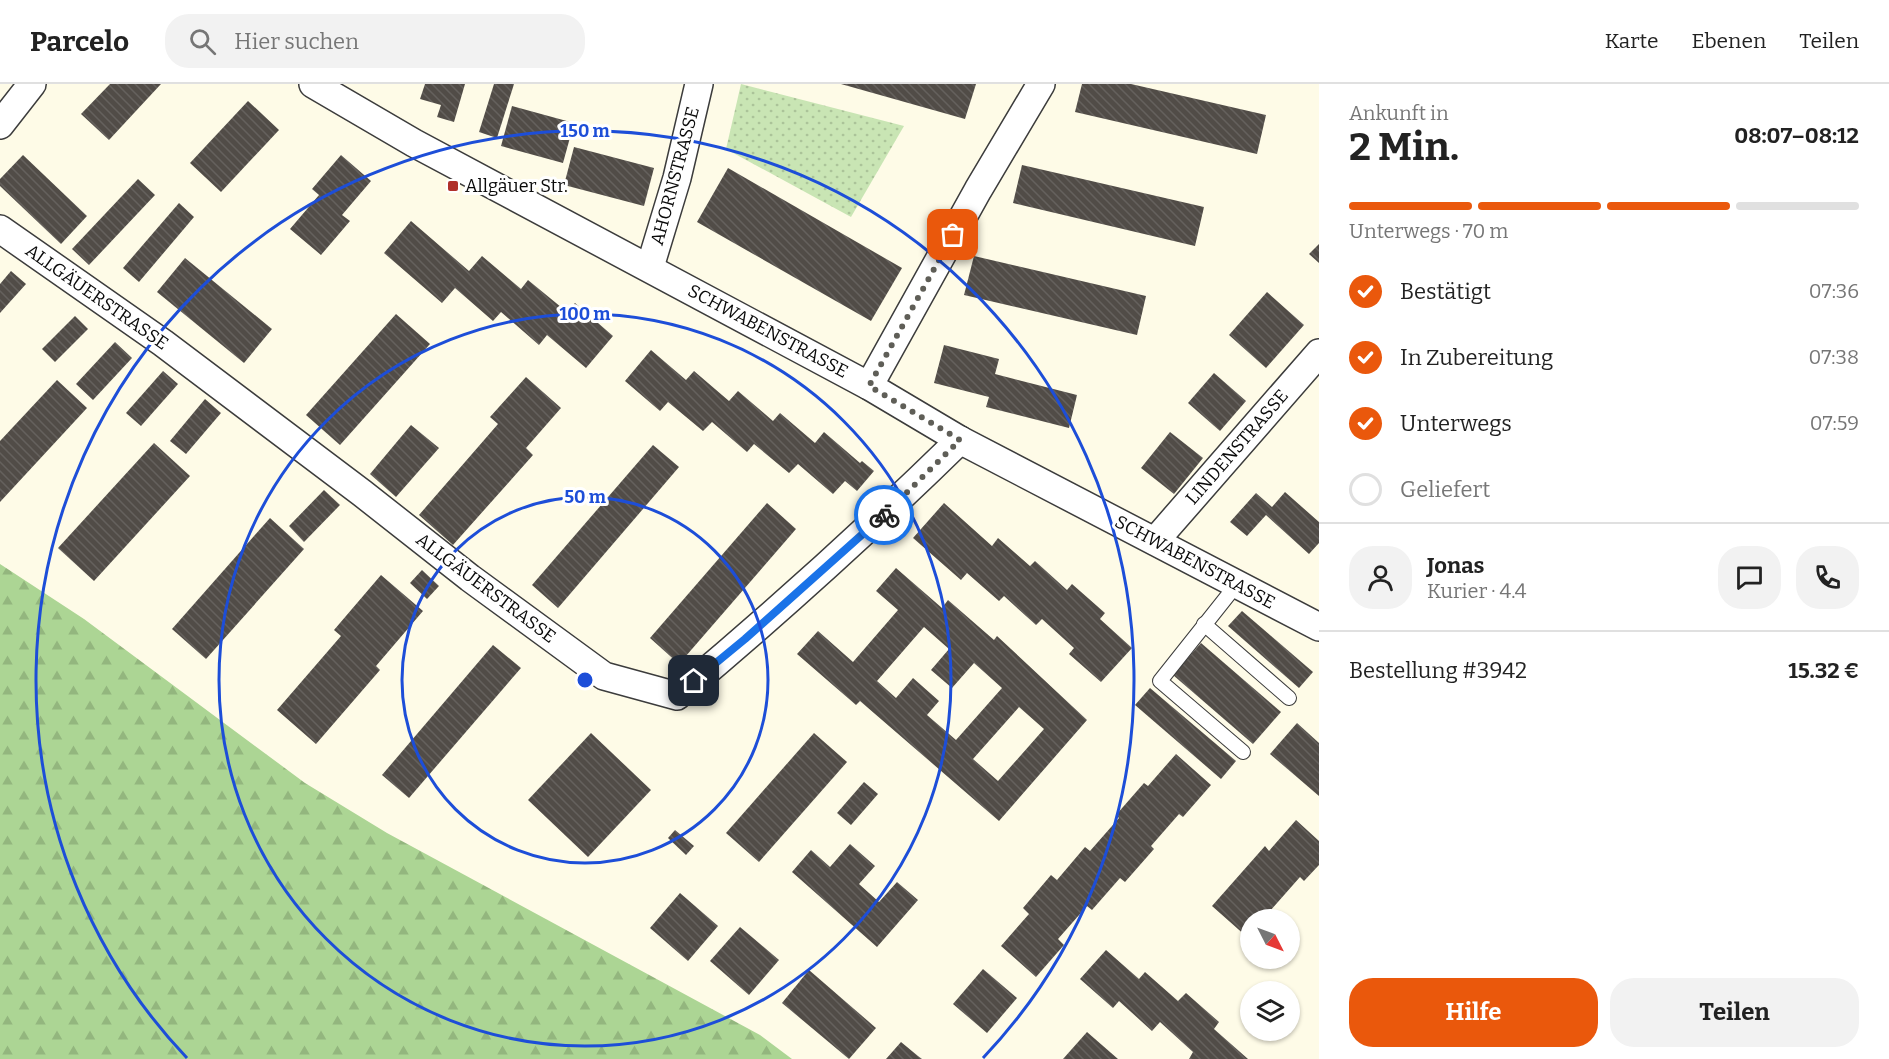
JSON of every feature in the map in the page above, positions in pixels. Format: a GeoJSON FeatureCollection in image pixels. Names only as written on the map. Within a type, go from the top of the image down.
{"type":"FeatureCollection","features":[{"type":"Feature","properties":{"kind":"street"},"geometry":{"type":"LineString","coordinates":[[0,125],[32,84]]}},
{"type":"Feature","properties":{"kind":"street","name":"SCHWABENSTRASSE"},"geometry":{"type":"LineString","coordinates":[[313,84],[414,143],[869,386],[960,440],[1319,627]]}},
{"type":"Feature","properties":{"kind":"street","name":"AHORNSTRASSE"},"geometry":{"type":"LineString","coordinates":[[650,267],[677,178],[699,84]]}},
{"type":"Feature","properties":{"kind":"street"},"geometry":{"type":"LineString","coordinates":[[869,386],[978,190],[1041,84]]}},
{"type":"Feature","properties":{"kind":"street","name":"ALLGÄUERSTRASSE"},"geometry":{"type":"LineString","coordinates":[[0,229],[163,343],[362,492],[470,578],[604,676],[677,696],[870,528],[960,440]]}},
{"type":"Feature","properties":{"kind":"street","name":"LINDENSTRASSE"},"geometry":{"type":"LineString","coordinates":[[1155,541],[1319,353]]}},
{"type":"Feature","properties":{"kind":"lane"},"geometry":{"type":"LineString","coordinates":[[1237,584],[1160,681],[1243,752]]}},
{"type":"Feature","properties":{"kind":"lane"},"geometry":{"type":"LineString","coordinates":[[1204,624],[1289,698]]}},
{"type":"Feature","properties":{"kind":"green space"},"geometry":{"type":"Polygon","coordinates":[[[741,84],[904,126],[851,217],[726,149],[741,84]]]}},
{"type":"Feature","properties":{"kind":"green space"},"geometry":{"type":"Polygon","coordinates":[[[0,564],[84,619],[305,783],[387,833],[760,1035],[792,1059],[0,1059],[0,564]]]}},
{"type":"Feature","properties":{"kind":"building"},"geometry":{"type":"Polygon","coordinates":[[[110,84],[161,84],[109,140],[81,114],[110,84]]]}},
{"type":"Feature","properties":{"kind":"building"},"geometry":{"type":"Polygon","coordinates":[[[425,84],[465,84],[454,122],[437,117],[441,105],[420,99],[425,84]]]}},
{"type":"Feature","properties":{"kind":"building"},"geometry":{"type":"Polygon","coordinates":[[[494,84],[514,84],[497,138],[479,132],[494,84]]]}},
{"type":"Feature","properties":{"kind":"building"},"geometry":{"type":"Polygon","coordinates":[[[841,84],[976,84],[965,119],[841,84]]]}},
{"type":"Feature","properties":{"kind":"building"},"geometry":{"type":"Polygon","coordinates":[[[1082,84],[1131,84],[1266,115],[1257,154],[1075,112],[1082,84]]]}},
{"type":"Feature","properties":{"kind":"building"},"geometry":{"type":"Polygon","coordinates":[[[248,101],[279,130],[221,192],[190,163],[248,101]]]}},
{"type":"Feature","properties":{"kind":"building"},"geometry":{"type":"Polygon","coordinates":[[[512,106],[574,123],[563,163],[501,146],[512,106]]]}},
{"type":"Feature","properties":{"kind":"building"},"geometry":{"type":"Polygon","coordinates":[[[574,147],[654,168],[644,206],[564,185],[574,147]]]}},
{"type":"Feature","properties":{"kind":"building"},"geometry":{"type":"Polygon","coordinates":[[[23,155],[87,216],[61,244],[0,186],[0,179],[23,155]]]}},
{"type":"Feature","properties":{"kind":"building"},"geometry":{"type":"Polygon","coordinates":[[[341,155],[371,181],[342,215],[350,221],[321,255],[290,229],[319,195],[312,189],[341,155]]]}},
{"type":"Feature","properties":{"kind":"building"},"geometry":{"type":"Polygon","coordinates":[[[1022,165],[1204,207],[1195,246],[1013,203],[1022,165]]]}},
{"type":"Feature","properties":{"kind":"building"},"geometry":{"type":"Polygon","coordinates":[[[728,168],[902,268],[871,321],[697,222],[728,168]]]}},
{"type":"Feature","properties":{"kind":"building"},"geometry":{"type":"Polygon","coordinates":[[[138,179],[155,195],[89,265],[72,249],[138,179]]]}},
{"type":"Feature","properties":{"kind":"building"},"geometry":{"type":"Polygon","coordinates":[[[179,203],[194,217],[139,282],[123,268],[179,203]]]}},
{"type":"Feature","properties":{"kind":"building"},"geometry":{"type":"Polygon","coordinates":[[[411,221],[469,271],[482,256],[521,289],[528,280],[567,312],[575,303],[613,336],[586,368],[547,335],[539,345],[501,312],[493,321],[455,288],[442,303],[384,253],[411,221]]]}},
{"type":"Feature","properties":{"kind":"building"},"geometry":{"type":"Polygon","coordinates":[[[1319,244],[1319,263],[1309,254],[1319,244]]]}},
{"type":"Feature","properties":{"kind":"building"},"geometry":{"type":"Polygon","coordinates":[[[974,256],[1146,296],[1137,335],[964,295],[974,256]]]}},
{"type":"Feature","properties":{"kind":"building"},"geometry":{"type":"Polygon","coordinates":[[[185,258],[272,329],[244,363],[157,292],[185,258]]]}},
{"type":"Feature","properties":{"kind":"building"},"geometry":{"type":"Polygon","coordinates":[[[11,271],[26,284],[0,313],[0,284],[11,271]]]}},
{"type":"Feature","properties":{"kind":"building"},"geometry":{"type":"Polygon","coordinates":[[[1267,292],[1304,325],[1266,368],[1229,335],[1267,292]]]}},
{"type":"Feature","properties":{"kind":"building"},"geometry":{"type":"Polygon","coordinates":[[[396,314],[430,344],[340,445],[306,415],[396,314]]]}},
{"type":"Feature","properties":{"kind":"building"},"geometry":{"type":"Polygon","coordinates":[[[75,316],[88,329],[55,362],[42,349],[75,316]]]}},
{"type":"Feature","properties":{"kind":"building"},"geometry":{"type":"Polygon","coordinates":[[[115,342],[132,358],[93,400],[76,384],[115,342]]]}},
{"type":"Feature","properties":{"kind":"building"},"geometry":{"type":"Polygon","coordinates":[[[944,345],[999,359],[995,374],[1077,395],[1069,428],[986,407],[989,397],[934,383],[944,345]]]}},
{"type":"Feature","properties":{"kind":"building"},"geometry":{"type":"Polygon","coordinates":[[[651,350],[686,380],[694,371],[729,401],[738,391],[773,421],[780,413],[815,443],[824,432],[860,463],[862,461],[874,471],[857,491],[845,481],[833,494],[798,464],[789,473],[754,444],[747,452],[712,422],[703,431],[668,402],[660,411],[625,381],[651,350]]]}},
{"type":"Feature","properties":{"kind":"building"},"geometry":{"type":"Polygon","coordinates":[[[163,371],[178,384],[141,426],[126,413],[163,371]]]}},
{"type":"Feature","properties":{"kind":"building"},"geometry":{"type":"Polygon","coordinates":[[[1214,373],[1246,401],[1220,431],[1188,403],[1214,373]]]}},
{"type":"Feature","properties":{"kind":"building"},"geometry":{"type":"Polygon","coordinates":[[[526,377],[561,408],[526,448],[533,455],[453,545],[419,515],[498,424],[490,417],[526,377]]]}},
{"type":"Feature","properties":{"kind":"building"},"geometry":{"type":"Polygon","coordinates":[[[57,380],[87,408],[0,502],[0,441],[57,380]]]}},
{"type":"Feature","properties":{"kind":"building"},"geometry":{"type":"Polygon","coordinates":[[[205,399],[221,413],[186,454],[170,441],[205,399]]]}},
{"type":"Feature","properties":{"kind":"building"},"geometry":{"type":"Polygon","coordinates":[[[411,425],[439,448],[396,497],[370,474],[411,425]]]}},
{"type":"Feature","properties":{"kind":"building"},"geometry":{"type":"Polygon","coordinates":[[[1170,432],[1203,458],[1174,494],[1141,468],[1170,432]]]}},
{"type":"Feature","properties":{"kind":"building"},"geometry":{"type":"Polygon","coordinates":[[[154,443],[190,476],[94,581],[58,548],[154,443]]]}},
{"type":"Feature","properties":{"kind":"building"},"geometry":{"type":"Polygon","coordinates":[[[653,445],[679,467],[558,608],[532,585],[653,445]]]}},
{"type":"Feature","properties":{"kind":"building"},"geometry":{"type":"Polygon","coordinates":[[[324,490],[340,505],[304,542],[289,526],[324,490]]]}},
{"type":"Feature","properties":{"kind":"building"},"geometry":{"type":"Polygon","coordinates":[[[1285,492],[1319,522],[1319,543],[1309,554],[1266,515],[1247,536],[1230,522],[1256,493],[1272,507],[1285,492]]]}},
{"type":"Feature","properties":{"kind":"building"},"geometry":{"type":"Polygon","coordinates":[[[767,503],[796,529],[679,664],[650,638],[767,503]]]}},
{"type":"Feature","properties":{"kind":"building"},"geometry":{"type":"Polygon","coordinates":[[[944,503],[992,546],[998,538],[1030,566],[1035,561],[1067,590],[1072,584],[1105,613],[1100,619],[1132,648],[1101,682],[1069,654],[1074,648],[1042,619],[1036,625],[1004,596],[999,601],[967,573],[961,580],[913,538],[944,503]]]}},
{"type":"Feature","properties":{"kind":"building"},"geometry":{"type":"Polygon","coordinates":[[[270,518],[304,549],[206,659],[172,629],[270,518]]]}},
{"type":"Feature","properties":{"kind":"building"},"geometry":{"type":"Polygon","coordinates":[[[896,568],[942,608],[948,600],[994,640],[997,636],[1087,720],[999,821],[860,701],[856,705],[797,654],[818,631],[853,662],[898,610],[876,591],[896,568]],[[924,627],[877,681],[896,698],[913,678],[939,701],[927,715],[956,740],[1002,688],[974,663],[952,688],[931,670],[949,649],[924,627]],[[1019,707],[973,759],[998,781],[1044,729],[1019,707]]]}},
{"type":"Feature","properties":{"kind":"building"},"geometry":{"type":"Polygon","coordinates":[[[422,570],[439,586],[427,599],[410,583],[422,570]]]}},
{"type":"Feature","properties":{"kind":"building"},"geometry":{"type":"Polygon","coordinates":[[[381,575],[423,611],[376,666],[380,670],[316,744],[277,710],[341,636],[334,630],[381,575]]]}},
{"type":"Feature","properties":{"kind":"building"},"geometry":{"type":"Polygon","coordinates":[[[1242,611],[1313,672],[1299,688],[1228,626],[1242,611]]]}},
{"type":"Feature","properties":{"kind":"building"},"geometry":{"type":"Polygon","coordinates":[[[1201,643],[1281,712],[1253,744],[1173,675],[1201,643]]]}},
{"type":"Feature","properties":{"kind":"building"},"geometry":{"type":"Polygon","coordinates":[[[493,645],[521,668],[409,798],[382,775],[493,645]]]}},
{"type":"Feature","properties":{"kind":"building"},"geometry":{"type":"Polygon","coordinates":[[[1150,688],[1236,761],[1221,779],[1135,705],[1150,688]]]}},
{"type":"Feature","properties":{"kind":"building"},"geometry":{"type":"Polygon","coordinates":[[[1297,723],[1319,743],[1319,796],[1270,754],[1297,723]]]}},
{"type":"Feature","properties":{"kind":"building"},"geometry":{"type":"Polygon","coordinates":[[[591,733],[651,790],[588,857],[528,800],[591,733]]]}},
{"type":"Feature","properties":{"kind":"building"},"geometry":{"type":"Polygon","coordinates":[[[814,733],[847,762],[759,862],[726,833],[814,733]]]}},
{"type":"Feature","properties":{"kind":"building"},"geometry":{"type":"Polygon","coordinates":[[[1176,754],[1211,785],[1183,817],[1179,814],[1151,846],[1154,849],[1125,882],[1120,878],[1092,910],[1087,906],[1058,939],[1064,945],[1036,977],[1001,946],[1029,914],[1023,908],[1051,875],[1057,880],[1085,847],[1090,851],[1119,818],[1116,815],[1144,783],[1148,786],[1176,754]]]}},
{"type":"Feature","properties":{"kind":"building"},"geometry":{"type":"Polygon","coordinates":[[[864,782],[878,794],[851,825],[837,813],[864,782]]]}},
{"type":"Feature","properties":{"kind":"building"},"geometry":{"type":"Polygon","coordinates":[[[1296,820],[1319,841],[1319,865],[1304,881],[1300,877],[1272,909],[1240,909],[1240,931],[1212,906],[1265,846],[1269,851],[1296,820]]]}},
{"type":"Feature","properties":{"kind":"building"},"geometry":{"type":"Polygon","coordinates":[[[675,830],[694,846],[686,855],[668,838],[675,830]]]}},
{"type":"Feature","properties":{"kind":"building"},"geometry":{"type":"Polygon","coordinates":[[[850,844],[875,866],[859,884],[879,902],[897,882],[918,900],[877,947],[792,872],[811,850],[830,867],[850,844]]]}},
{"type":"Feature","properties":{"kind":"building"},"geometry":{"type":"Polygon","coordinates":[[[680,893],[718,926],[688,961],[650,928],[680,893]]]}},
{"type":"Feature","properties":{"kind":"building"},"geometry":{"type":"Polygon","coordinates":[[[740,927],[779,960],[749,995],[710,961],[740,927]]]}},
{"type":"Feature","properties":{"kind":"building"},"geometry":{"type":"Polygon","coordinates":[[[1106,950],[1139,979],[1145,972],[1178,1001],[1186,993],[1219,1022],[1214,1029],[1248,1059],[1189,1059],[1193,1052],[1160,1022],[1152,1031],[1119,1001],[1113,1008],[1080,979],[1106,950]]]}},
{"type":"Feature","properties":{"kind":"building"},"geometry":{"type":"Polygon","coordinates":[[[983,969],[1017,998],[987,1033],[953,1004],[983,969]]]}},
{"type":"Feature","properties":{"kind":"building"},"geometry":{"type":"Polygon","coordinates":[[[809,970],[876,1028],[849,1059],[782,1003],[809,970]]]}},
{"type":"Feature","properties":{"kind":"building"},"geometry":{"type":"Polygon","coordinates":[[[1087,1032],[1118,1059],[1063,1059],[1087,1032]]]}},
{"type":"Feature","properties":{"kind":"building"},"geometry":{"type":"Polygon","coordinates":[[[901,1042],[918,1056],[922,1059],[886,1059],[901,1042]]]}},
{"type":"Feature","properties":{"kind":"way so far"},"geometry":{"type":"LineString","coordinates":[[884,515],[960,440],[869,386],[953,235]]}},
{"type":"Feature","properties":{"kind":"place","name":"Allgäuer Str."},"geometry":{"type":"Point","coordinates":[453,186]}},
{"type":"Feature","properties":{"kind":"route"},"geometry":{"type":"LineString","coordinates":[[694,681],[745,639],[884,515]]}}]}
